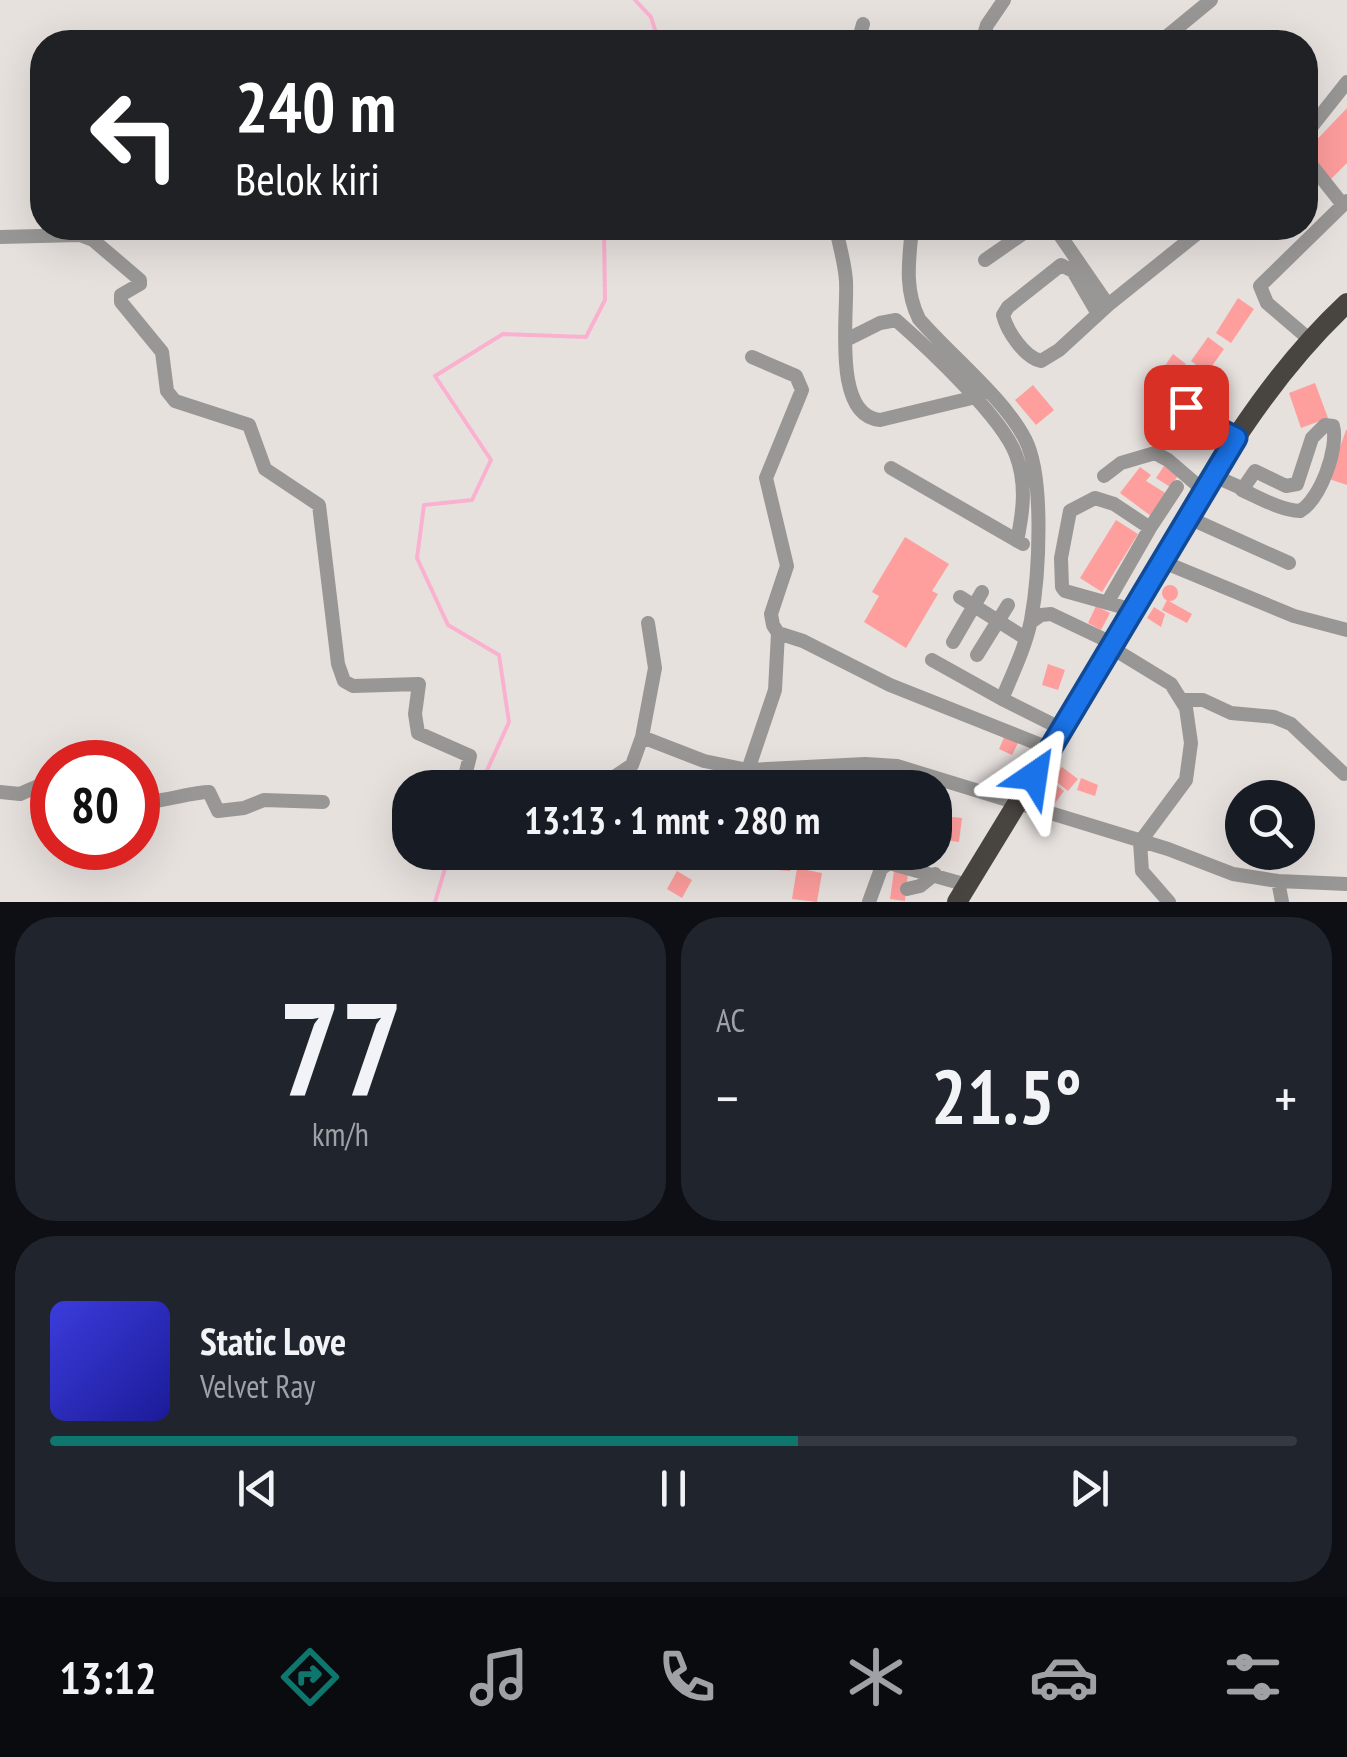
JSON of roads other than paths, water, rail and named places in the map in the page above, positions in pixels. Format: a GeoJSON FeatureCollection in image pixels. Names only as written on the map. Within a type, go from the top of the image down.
{"type":"FeatureCollection","features":[{"type":"Feature","properties":{"kind":"highway"},"geometry":{"type":"LineString","coordinates":[[962,893],[1236,438],[1275,379],[1309,338],[1347,303]]}},
{"type":"Feature","properties":{"kind":"street"},"geometry":{"type":"LineString","coordinates":[[986,30],[1004,0]]}},
{"type":"Feature","properties":{"kind":"street"},"geometry":{"type":"LineString","coordinates":[[1175,30],[1211,0]]}},
{"type":"Feature","properties":{"kind":"street"},"geometry":{"type":"LineString","coordinates":[[862,30],[864,24]]}},
{"type":"Feature","properties":{"kind":"street"},"geometry":{"type":"LineString","coordinates":[[1318,119],[1347,82]]}},
{"type":"Feature","properties":{"kind":"street"},"geometry":{"type":"LineString","coordinates":[[1318,173],[1345,203],[1318,229]]}},
{"type":"Feature","properties":{"kind":"street"},"geometry":{"type":"LineString","coordinates":[[0,237],[30,236]]}},
{"type":"Feature","properties":{"kind":"street"},"geometry":{"type":"LineString","coordinates":[[93,240],[139,279],[140,284],[121,295],[121,302],[162,352],[170,395],[175,401],[249,425],[265,469],[319,504],[338,664],[344,681],[351,686],[419,684],[414,714],[417,731],[424,738],[468,754],[467,770]]}},
{"type":"Feature","properties":{"kind":"street"},"geometry":{"type":"LineString","coordinates":[[838,240],[845,274],[848,384],[856,405],[868,418],[880,420],[981,396]]}},
{"type":"Feature","properties":{"kind":"street"},"geometry":{"type":"LineString","coordinates":[[911,240],[908,285],[919,319],[981,396],[1018,460],[1024,497],[1017,541]]}},
{"type":"Feature","properties":{"kind":"street"},"geometry":{"type":"LineString","coordinates":[[985,260],[1013,240]]}},
{"type":"Feature","properties":{"kind":"street"},"geometry":{"type":"LineString","coordinates":[[1062,240],[1103,310]]}},
{"type":"Feature","properties":{"kind":"street"},"geometry":{"type":"LineString","coordinates":[[1103,310],[1074,272],[1061,265],[1003,314],[1030,358],[1041,361],[1189,240]]}},
{"type":"Feature","properties":{"kind":"street"},"geometry":{"type":"LineString","coordinates":[[1307,240],[1260,286],[1267,302],[1309,338]]}},
{"type":"Feature","properties":{"kind":"street"},"geometry":{"type":"LineString","coordinates":[[846,340],[880,323],[896,320],[1024,436],[1034,457],[1038,482],[1031,622],[1002,699]]}},
{"type":"Feature","properties":{"kind":"street"},"geometry":{"type":"LineString","coordinates":[[748,770],[775,690],[778,633],[770,618],[787,566],[766,478],[802,390],[796,376],[752,356]]}},
{"type":"Feature","properties":{"kind":"street"},"geometry":{"type":"LineString","coordinates":[[1190,390],[1185,399],[1188,411],[1236,438]]}},
{"type":"Feature","properties":{"kind":"street"},"geometry":{"type":"LineString","coordinates":[[1104,476],[1122,463],[1154,453],[1208,483],[1242,490],[1290,510],[1307,508],[1323,480],[1334,442],[1333,426],[1325,425],[1312,438],[1297,484],[1286,486],[1254,471],[1242,490]]}},
{"type":"Feature","properties":{"kind":"street"},"geometry":{"type":"LineString","coordinates":[[891,468],[1036,552]]}},
{"type":"Feature","properties":{"kind":"street"},"geometry":{"type":"LineString","coordinates":[[1107,602],[1177,487]]}},
{"type":"Feature","properties":{"kind":"street"},"geometry":{"type":"LineString","coordinates":[[1134,610],[1062,587],[1061,558],[1070,511],[1100,498],[1150,528]]}},
{"type":"Feature","properties":{"kind":"street"},"geometry":{"type":"LineString","coordinates":[[1187,517],[1289,563]]}},
{"type":"Feature","properties":{"kind":"street"},"geometry":{"type":"LineString","coordinates":[[1161,560],[1294,616],[1347,630]]}},
{"type":"Feature","properties":{"kind":"street"},"geometry":{"type":"LineString","coordinates":[[960,597],[978,599],[997,620],[1025,638]]}},
{"type":"Feature","properties":{"kind":"street"},"geometry":{"type":"LineString","coordinates":[[953,642],[978,599]]}},
{"type":"Feature","properties":{"kind":"street"},"geometry":{"type":"LineString","coordinates":[[977,655],[1008,605]]}},
{"type":"Feature","properties":{"kind":"street"},"geometry":{"type":"LineString","coordinates":[[1031,622],[1051,614],[1113,646],[1164,680],[1183,700],[1191,743],[1186,780],[1140,842],[1142,871],[1169,902]]}},
{"type":"Feature","properties":{"kind":"street"},"geometry":{"type":"LineString","coordinates":[[625,770],[632,765],[642,738],[655,668],[648,623]]}},
{"type":"Feature","properties":{"kind":"street"},"geometry":{"type":"LineString","coordinates":[[778,633],[890,685],[1051,749]]}},
{"type":"Feature","properties":{"kind":"street"},"geometry":{"type":"LineString","coordinates":[[932,660],[1062,729]]}},
{"type":"Feature","properties":{"kind":"street"},"geometry":{"type":"LineString","coordinates":[[1183,700],[1203,700],[1231,713],[1274,717],[1292,724],[1344,774]]}},
{"type":"Feature","properties":{"kind":"street"},"geometry":{"type":"LineString","coordinates":[[642,738],[704,761],[748,770],[890,765],[907,770]]}},
{"type":"Feature","properties":{"kind":"street"},"geometry":{"type":"LineString","coordinates":[[952,784],[1168,849],[1233,874],[1278,881],[1347,884]]}},
{"type":"Feature","properties":{"kind":"street"},"geometry":{"type":"LineString","coordinates":[[0,792],[20,794],[30,790]]}},
{"type":"Feature","properties":{"kind":"street"},"geometry":{"type":"LineString","coordinates":[[160,799],[209,792],[218,811],[244,808],[264,800],[323,802]]}},
{"type":"Feature","properties":{"kind":"street"},"geometry":{"type":"LineString","coordinates":[[869,902],[881,869],[887,864],[935,874],[962,893]]}},
{"type":"Feature","properties":{"kind":"street"},"geometry":{"type":"LineString","coordinates":[[907,890],[935,874]]}},
{"type":"Feature","properties":{"kind":"street"},"geometry":{"type":"LineString","coordinates":[[1278,881],[1282,902]]}},
{"type":"Feature","properties":{"kind":"waterway"},"geometry":{"type":"LineString","coordinates":[[635,0],[651,17],[655,30]]}},
{"type":"Feature","properties":{"kind":"waterway"},"geometry":{"type":"LineString","coordinates":[[487,770],[509,722],[499,655],[448,625],[417,558],[424,505],[472,500],[491,460],[435,376],[503,334],[586,337],[605,300],[604,240]]}},
{"type":"Feature","properties":{"kind":"waterway"},"geometry":{"type":"LineString","coordinates":[[435,902],[445,870]]}}]}
